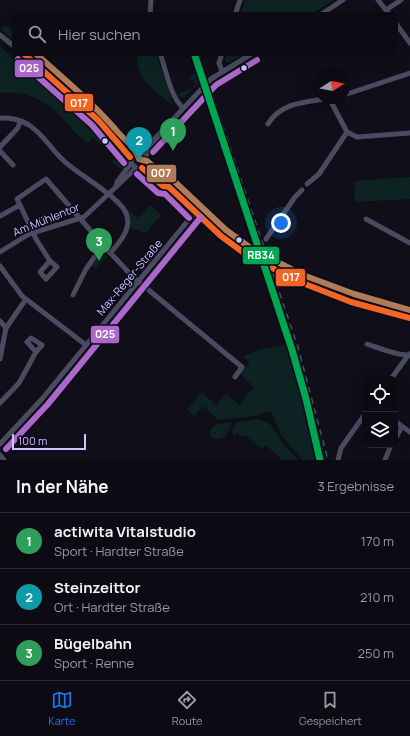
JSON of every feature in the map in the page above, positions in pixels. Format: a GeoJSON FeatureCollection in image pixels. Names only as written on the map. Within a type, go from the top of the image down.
{"type":"FeatureCollection","features":[{"type":"Feature","properties":{"kind":"street"},"geometry":{"type":"LineString","coordinates":[[150,12],[151,0]]}},
{"type":"Feature","properties":{"kind":"street"},"geometry":{"type":"LineString","coordinates":[[236,12],[240,0]]}},
{"type":"Feature","properties":{"kind":"street"},"geometry":{"type":"LineString","coordinates":[[325,12],[343,0]]}},
{"type":"Feature","properties":{"kind":"street"},"geometry":{"type":"LineString","coordinates":[[378,0],[387,12]]}},
{"type":"Feature","properties":{"kind":"street"},"geometry":{"type":"LineString","coordinates":[[389,12],[401,0]]}},
{"type":"Feature","properties":{"kind":"street"},"geometry":{"type":"LineString","coordinates":[[398,26],[410,44]]}},
{"type":"Feature","properties":{"kind":"street"},"geometry":{"type":"LineString","coordinates":[[0,35],[12,45]]}},
{"type":"Feature","properties":{"kind":"street"},"geometry":{"type":"LineString","coordinates":[[26,56],[98,120],[137,152],[146,155]]}},
{"type":"Feature","properties":{"kind":"street"},"geometry":{"type":"LineString","coordinates":[[161,56],[174,95],[178,103],[183,108]]}},
{"type":"Feature","properties":{"kind":"street"},"geometry":{"type":"LineString","coordinates":[[221,56],[219,64],[222,71]]}},
{"type":"Feature","properties":{"kind":"street"},"geometry":{"type":"LineString","coordinates":[[142,168],[146,163],[146,155],[164,130],[183,108],[208,82],[222,71],[249,56]]}},
{"type":"Feature","properties":{"kind":"street"},"geometry":{"type":"LineString","coordinates":[[350,93],[410,73]]}},
{"type":"Feature","properties":{"kind":"street"},"geometry":{"type":"LineString","coordinates":[[268,124],[274,115],[294,104],[314,101]]}},
{"type":"Feature","properties":{"kind":"street"},"geometry":{"type":"LineString","coordinates":[[332,104],[347,132],[357,137],[410,132]]}},
{"type":"Feature","properties":{"kind":"street"},"geometry":{"type":"LineString","coordinates":[[0,118],[13,118],[30,126],[45,139],[63,160],[114,197],[128,216],[128,227],[121,241],[110,253]]}},
{"type":"Feature","properties":{"kind":"street"},"geometry":{"type":"LineString","coordinates":[[98,120],[111,138],[130,157],[130,163],[136,168],[142,168],[163,186],[169,187]]}},
{"type":"Feature","properties":{"kind":"street"},"geometry":{"type":"LineString","coordinates":[[0,147],[17,129],[21,121]]}},
{"type":"Feature","properties":{"kind":"street"},"geometry":{"type":"LineString","coordinates":[[130,157],[164,130]]}},
{"type":"Feature","properties":{"kind":"street"},"geometry":{"type":"LineString","coordinates":[[307,184],[319,174],[347,132]]}},
{"type":"Feature","properties":{"kind":"street"},"geometry":{"type":"LineString","coordinates":[[0,151],[13,165]]}},
{"type":"Feature","properties":{"kind":"street","name":"Am Mühlentor"},"geometry":{"type":"LineString","coordinates":[[116,187],[117,182],[130,163]]}},
{"type":"Feature","properties":{"kind":"street"},"geometry":{"type":"LineString","coordinates":[[146,163],[195,212],[226,240],[248,256],[300,282],[350,302],[410,318]]}},
{"type":"Feature","properties":{"kind":"street","name":"Am Mühlentor"},"geometry":{"type":"LineString","coordinates":[[0,252],[34,232],[81,219],[136,168]]}},
{"type":"Feature","properties":{"kind":"street"},"geometry":{"type":"LineString","coordinates":[[50,261],[17,199],[46,179],[110,253],[138,281],[242,367],[235,377]]}},
{"type":"Feature","properties":{"kind":"street"},"geometry":{"type":"LineString","coordinates":[[266,239],[295,197],[302,190]]}},
{"type":"Feature","properties":{"kind":"street"},"geometry":{"type":"LineString","coordinates":[[0,216],[20,205]]}},
{"type":"Feature","properties":{"kind":"street","name":"Max-Reger-Straße"},"geometry":{"type":"LineString","coordinates":[[0,444],[24,420],[195,212]]}},
{"type":"Feature","properties":{"kind":"street"},"geometry":{"type":"LineString","coordinates":[[366,218],[410,243]]}},
{"type":"Feature","properties":{"kind":"street"},"geometry":{"type":"LineString","coordinates":[[73,295],[86,269],[103,245]]}},
{"type":"Feature","properties":{"kind":"street"},"geometry":{"type":"LineString","coordinates":[[0,266],[26,299],[86,345]]}},
{"type":"Feature","properties":{"kind":"street"},"geometry":{"type":"LineString","coordinates":[[0,359],[6,328],[26,299]]}},
{"type":"Feature","properties":{"kind":"street"},"geometry":{"type":"LineString","coordinates":[[0,321],[6,328]]}},
{"type":"Feature","properties":{"kind":"street"},"geometry":{"type":"LineString","coordinates":[[367,344],[398,352],[402,356],[410,355]]}},
{"type":"Feature","properties":{"kind":"street"},"geometry":{"type":"LineString","coordinates":[[0,403],[20,383],[36,352]]}},
{"type":"Feature","properties":{"kind":"street"},"geometry":{"type":"LineString","coordinates":[[393,376],[410,355]]}},
{"type":"Feature","properties":{"kind":"street"},"geometry":{"type":"LineString","coordinates":[[338,460],[341,448],[362,418]]}},
{"type":"Feature","properties":{"kind":"street"},"geometry":{"type":"LineString","coordinates":[[398,424],[410,432]]}},
{"type":"Feature","properties":{"kind":"street"},"geometry":{"type":"LineString","coordinates":[[398,434],[402,427]]}},
{"type":"Feature","properties":{"kind":"street"},"geometry":{"type":"LineString","coordinates":[[386,460],[390,448]]}},
{"type":"Feature","properties":{"kind":"street"},"geometry":{"type":"LineString","coordinates":[[0,455],[4,460]]}},
{"type":"Feature","properties":{"kind":"green space"},"geometry":{"type":"Polygon","coordinates":[[[245,0],[334,0],[315,12],[241,12],[245,0]]]}},
{"type":"Feature","properties":{"kind":"green space"},"geometry":{"type":"Polygon","coordinates":[[[5,25],[12,31],[12,39],[1,30],[5,25]]]}},
{"type":"Feature","properties":{"kind":"green space"},"geometry":{"type":"Polygon","coordinates":[[[0,46],[127,159],[128,164],[122,170],[112,162],[116,157],[93,138],[88,143],[82,139],[54,110],[46,104],[30,96],[0,93],[0,46]]]}},
{"type":"Feature","properties":{"kind":"green space"},"geometry":{"type":"Polygon","coordinates":[[[30,56],[40,56],[47,63],[52,74],[50,73],[34,57],[30,56]]]}},
{"type":"Feature","properties":{"kind":"green space"},"geometry":{"type":"Polygon","coordinates":[[[138,56],[157,56],[173,106],[142,77],[137,62],[138,56]]]}},
{"type":"Feature","properties":{"kind":"green space"},"geometry":{"type":"Polygon","coordinates":[[[226,56],[240,56],[228,63],[224,60],[226,56]]]}},
{"type":"Feature","properties":{"kind":"green space"},"geometry":{"type":"Polygon","coordinates":[[[193,73],[196,74],[199,83],[184,97],[181,97],[177,94],[193,88],[193,85],[196,84],[194,79],[191,80],[190,76],[193,75],[193,73]]]}},
{"type":"Feature","properties":{"kind":"green space"},"geometry":{"type":"Polygon","coordinates":[[[139,155],[144,160],[139,165],[134,160],[139,155]]]}},
{"type":"Feature","properties":{"kind":"green space"},"geometry":{"type":"Polygon","coordinates":[[[410,177],[410,199],[354,202],[355,181],[410,177]]]}},
{"type":"Feature","properties":{"kind":"green space"},"geometry":{"type":"Polygon","coordinates":[[[123,205],[138,218],[150,205],[161,215],[146,233],[129,228],[130,215],[123,205]]]}},
{"type":"Feature","properties":{"kind":"green space"},"geometry":{"type":"Polygon","coordinates":[[[101,251],[107,257],[96,268],[90,265],[101,251]]]}},
{"type":"Feature","properties":{"kind":"green space"},"geometry":{"type":"Polygon","coordinates":[[[268,275],[273,276],[300,356],[326,460],[321,460],[299,368],[268,275]]]}},
{"type":"Feature","properties":{"kind":"green space"},"geometry":{"type":"Polygon","coordinates":[[[287,344],[304,403],[317,460],[302,460],[281,435],[272,413],[268,411],[255,416],[218,420],[203,406],[194,416],[187,409],[202,392],[216,405],[226,394],[239,405],[254,387],[240,374],[250,362],[243,357],[258,350],[287,344]]]}},
{"type":"Feature","properties":{"kind":"green space"},"geometry":{"type":"Polygon","coordinates":[[[259,419],[270,424],[286,447],[298,460],[282,460],[266,445],[262,449],[245,435],[242,437],[237,433],[234,436],[233,429],[237,422],[259,419]]]}},
{"type":"Feature","properties":{"kind":"green space"},"geometry":{"type":"Polygon","coordinates":[[[231,422],[229,430],[225,436],[219,439],[211,437],[210,431],[215,425],[231,422]]]}},
{"type":"Feature","properties":{"kind":"waterway"},"geometry":{"type":"LineString","coordinates":[[258,357],[269,361],[311,451]]}},
{"type":"Feature","properties":{"kind":"railway"},"geometry":{"type":"LineString","coordinates":[[199,56],[298,347],[328,460]]}},
{"type":"Feature","properties":{"kind":"transit line","name":"017"},"geometry":{"type":"LineString","coordinates":[[26,56],[98,120],[130,157]]}},
{"type":"Feature","properties":{"kind":"transit line","name":"007"},"geometry":{"type":"LineString","coordinates":[[38,56],[77,90],[107,120],[132,147],[139,159],[147,161],[167,178],[174,181],[226,230],[252,249],[303,275],[354,294],[410,310]]}},
{"type":"Feature","properties":{"kind":"transit line","name":"RB34"},"geometry":{"type":"LineString","coordinates":[[195,56],[292,350],[306,399],[320,460]]}},
{"type":"Feature","properties":{"kind":"transit line","name":"025"},"geometry":{"type":"LineString","coordinates":[[18,59],[92,125],[124,163]]}},
{"type":"Feature","properties":{"kind":"transit line","name":"025"},"geometry":{"type":"LineString","coordinates":[[153,152],[216,85],[257,60]]}},
{"type":"Feature","properties":{"kind":"transit line","name":"017"},"geometry":{"type":"LineString","coordinates":[[142,168],[163,186],[169,187],[221,236],[248,256],[300,282],[351,302],[410,318]]}},
{"type":"Feature","properties":{"kind":"transit line","name":"025"},"geometry":{"type":"LineString","coordinates":[[137,174],[158,193],[165,194],[189,218]]}},
{"type":"Feature","properties":{"kind":"transit line","name":"025"},"geometry":{"type":"LineString","coordinates":[[6,449],[48,404],[201,217]]}},
{"type":"Feature","properties":{"kind":"place","name":"actiwita Vitalstudio"},"geometry":{"type":"Point","coordinates":[173,151]}},
{"type":"Feature","properties":{"kind":"place","name":"Steinzeittor"},"geometry":{"type":"Point","coordinates":[139,160]}},
{"type":"Feature","properties":{"kind":"place","name":"Bügelbahn"},"geometry":{"type":"Point","coordinates":[99,261]}}]}
